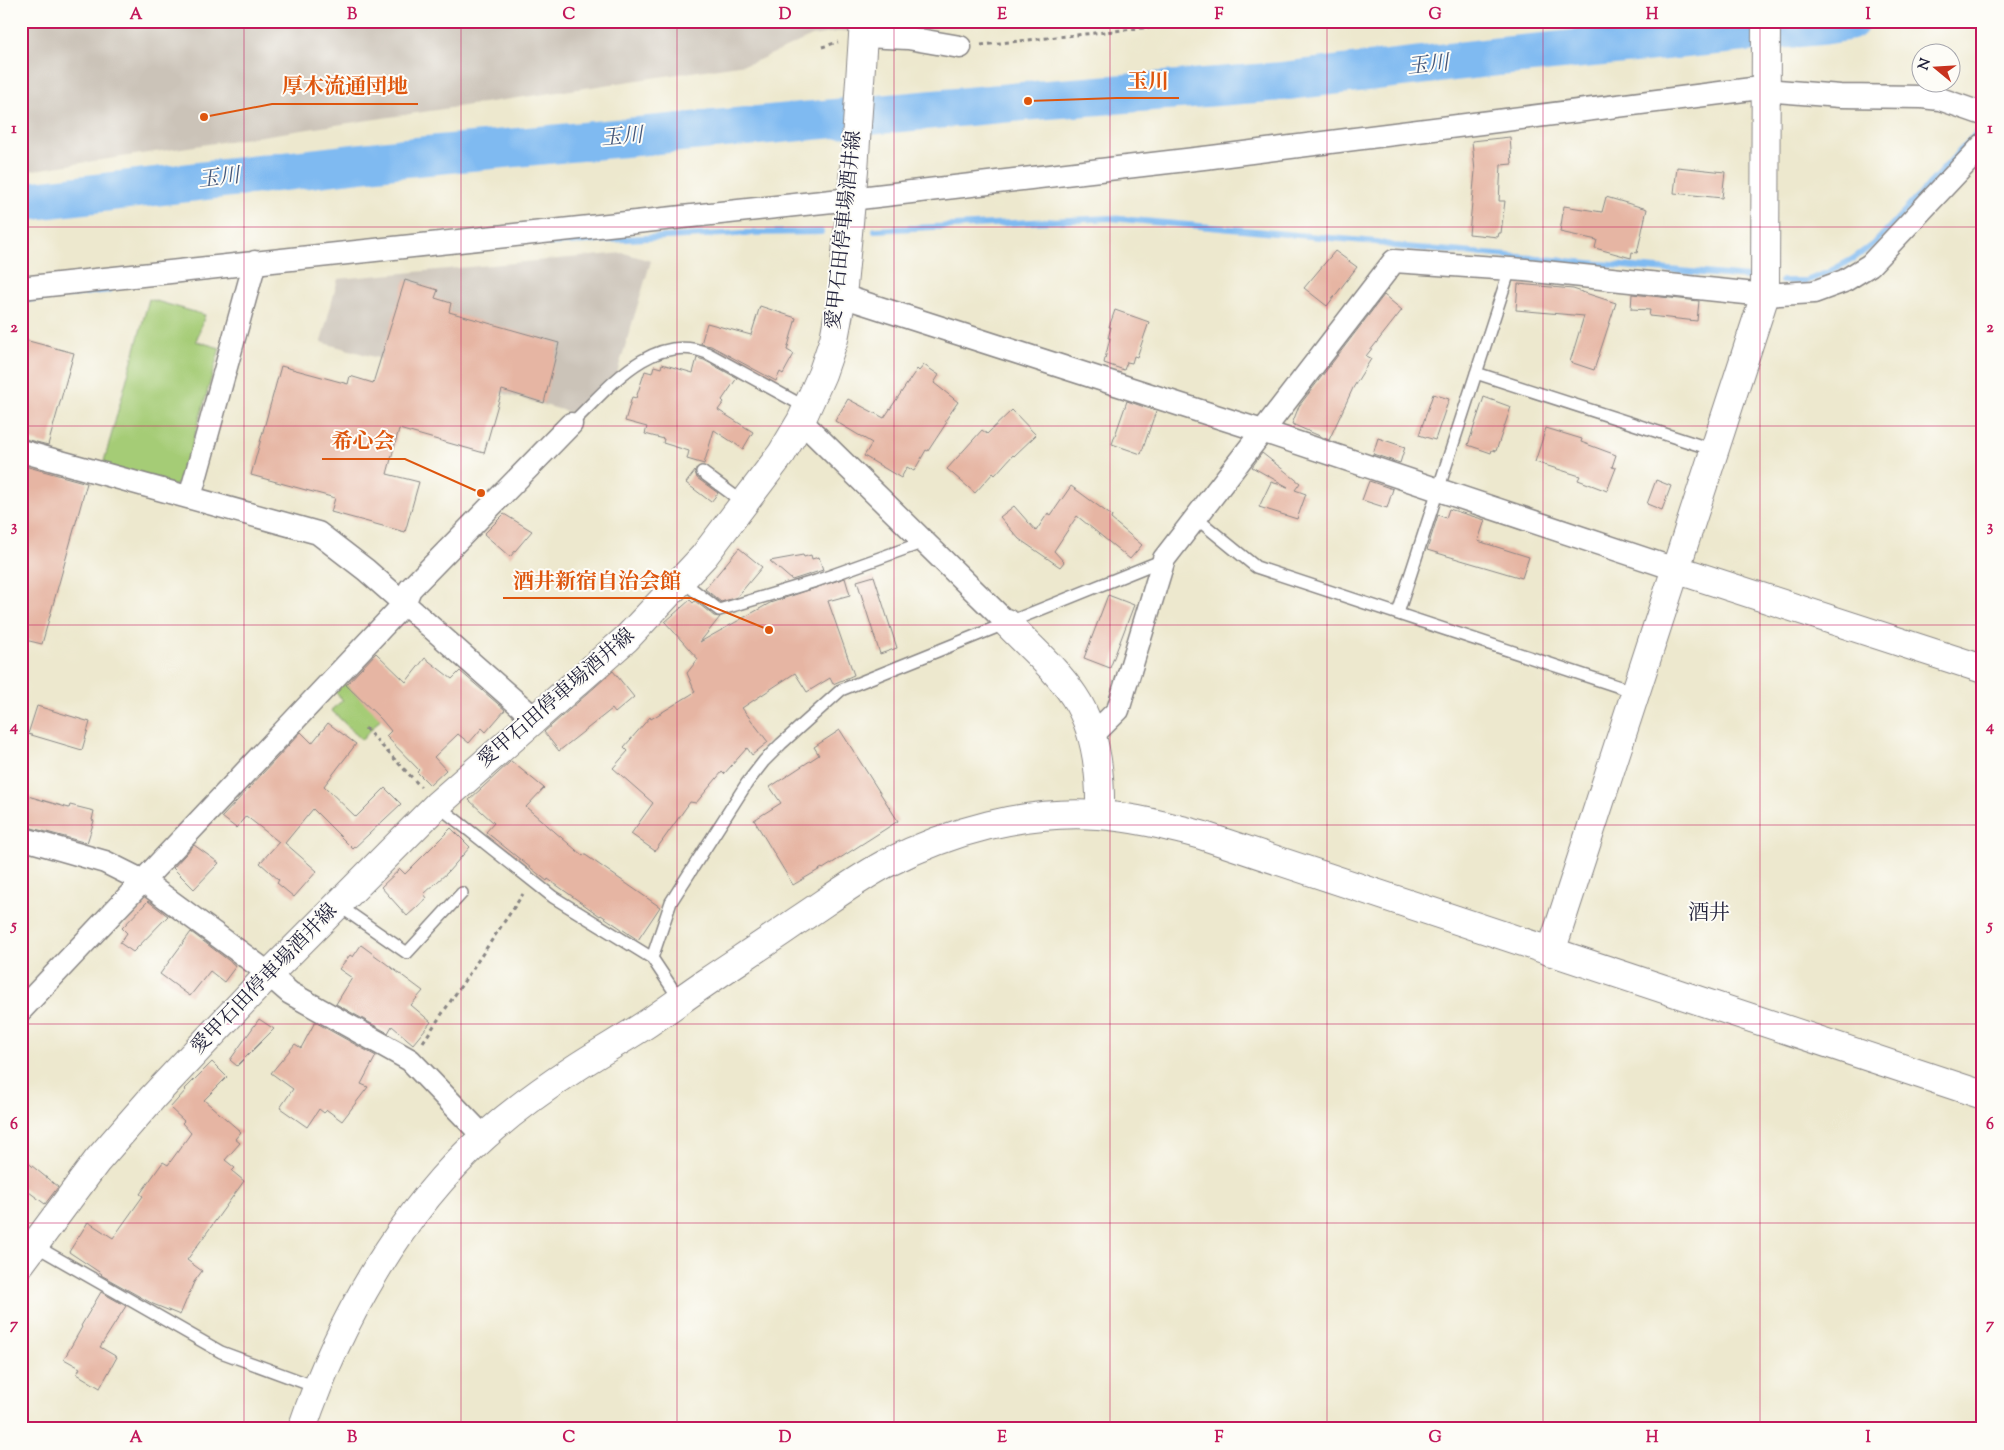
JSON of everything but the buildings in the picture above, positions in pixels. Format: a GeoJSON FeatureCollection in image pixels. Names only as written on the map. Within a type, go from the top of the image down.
{"type":"FeatureCollection","features":[{"type":"Feature","properties":{"kind":"street"},"geometry":{"type":"LineString","coordinates":[[1551,952],[1634,692],[1765,295],[1766,21]]}},
{"type":"Feature","properties":{"kind":"street"},"geometry":{"type":"LineString","coordinates":[[863,34],[908,38],[960,47]]}},
{"type":"Feature","properties":{"kind":"street","name":"愛甲石田停車場酒井線"},"geometry":{"type":"LineString","coordinates":[[28,1254],[97,1162],[147,1104],[269,974],[437,804],[626,639],[682,581],[782,454],[804,414],[822,374],[834,339],[842,296],[854,170],[863,34]]}},
{"type":"Feature","properties":{"kind":"street"},"geometry":{"type":"LineString","coordinates":[[21,288],[851,199],[1212,157],[1752,88],[1766,83],[1840,96],[1940,99],[1983,114]]}},
{"type":"Feature","properties":{"kind":"street"},"geometry":{"type":"LineString","coordinates":[[1092,736],[1118,710],[1164,559],[1394,261],[1510,269],[1765,295],[1814,292],[1844,281],[1870,265],[1983,145]]}},
{"type":"Feature","properties":{"kind":"street"},"geometry":{"type":"LineString","coordinates":[[190,498],[255,262]]}},
{"type":"Feature","properties":{"kind":"street"},"geometry":{"type":"LineString","coordinates":[[842,296],[1983,669]]}},
{"type":"Feature","properties":{"kind":"street"},"geometry":{"type":"LineString","coordinates":[[804,414],[924,542],[1062,680],[1086,716],[1092,736],[1100,791],[1100,815]]}},
{"type":"Feature","properties":{"kind":"street"},"geometry":{"type":"LineString","coordinates":[[21,1010],[404,604],[410,589],[571,424]]}},
{"type":"Feature","properties":{"kind":"street"},"geometry":{"type":"LineString","coordinates":[[21,451],[318,533],[366,570],[534,718]]}},
{"type":"Feature","properties":{"kind":"street"},"geometry":{"type":"LineString","coordinates":[[302,1429],[316,1387],[352,1314],[382,1261],[411,1219],[440,1183],[484,1137],[537,1094],[648,1023],[843,889],[884,865],[928,844],[970,829],[1004,822],[1054,816],[1100,815],[1167,826],[1201,835],[1551,952],[1982,1091]]}},
{"type":"Feature","properties":{"kind":"street"},"geometry":{"type":"LineString","coordinates":[[21,838],[105,862],[143,881],[202,922],[269,974],[290,993],[410,1060],[484,1137]]}},
{"type":"Feature","properties":{"kind":"lane"},"geometry":{"type":"LineString","coordinates":[[1398,613],[1510,269]]}},
{"type":"Feature","properties":{"kind":"lane"},"geometry":{"type":"LineString","coordinates":[[571,424],[630,368],[659,352],[674,348],[692,348],[707,353],[804,414]]}},
{"type":"Feature","properties":{"kind":"lane"},"geometry":{"type":"LineString","coordinates":[[1476,373],[1714,450]]}},
{"type":"Feature","properties":{"kind":"lane"},"geometry":{"type":"LineString","coordinates":[[702,472],[744,503]]}},
{"type":"Feature","properties":{"kind":"lane"},"geometry":{"type":"LineString","coordinates":[[1196,518],[1256,567],[1634,692]]}},
{"type":"Feature","properties":{"kind":"lane"},"geometry":{"type":"LineString","coordinates":[[682,581],[719,610],[816,581],[924,542]]}},
{"type":"Feature","properties":{"kind":"lane"},"geometry":{"type":"LineString","coordinates":[[652,958],[671,902],[747,783],[764,761],[781,744],[841,690],[1164,559]]}},
{"type":"Feature","properties":{"kind":"lane"},"geometry":{"type":"LineString","coordinates":[[437,804],[553,897],[652,958],[680,1000]]}},
{"type":"Feature","properties":{"kind":"lane"},"geometry":{"type":"LineString","coordinates":[[338,905],[407,953],[462,893]]}},
{"type":"Feature","properties":{"kind":"lane"},"geometry":{"type":"LineString","coordinates":[[28,1254],[221,1352],[316,1387]]}},
{"type":"Feature","properties":{"kind":"path"},"geometry":{"type":"LineString","coordinates":[[960,47],[1209,21]]}},
{"type":"Feature","properties":{"kind":"path"},"geometry":{"type":"LineString","coordinates":[[365,728],[437,804]]}},
{"type":"Feature","properties":{"kind":"path"},"geometry":{"type":"LineString","coordinates":[[410,1060],[532,881]]}},
{"type":"Feature","properties":{"kind":"shaded area"},"geometry":{"type":"Polygon","coordinates":[[[21,21],[995,21],[836,32],[812,36],[752,63],[21,172],[21,21]]]}},
{"type":"Feature","properties":{"kind":"shaded area"},"geometry":{"type":"Polygon","coordinates":[[[624,253],[651,261],[617,373],[576,414],[321,342],[338,279],[624,253]]]}},
{"type":"Feature","properties":{"kind":"green space"},"geometry":{"type":"Polygon","coordinates":[[[149,299],[205,315],[196,341],[220,348],[182,480],[175,486],[103,465],[149,299]]]}},
{"type":"Feature","properties":{"kind":"green space"},"geometry":{"type":"Polygon","coordinates":[[[341,680],[381,718],[362,740],[331,710],[343,700],[332,689],[341,680]]]}},
{"type":"Feature","properties":{"kind":"waterway","name":"玉川"},"geometry":{"type":"LineString","coordinates":[[21,202],[400,158],[1028,101],[1276,82],[1495,57],[1850,21]]}},
{"type":"Feature","properties":{"kind":"waterway"},"geometry":{"type":"LineString","coordinates":[[1782,281],[1806,281],[1829,272],[1853,259],[1876,242],[1983,126]]}},
{"type":"Feature","properties":{"kind":"waterway"},"geometry":{"type":"LineString","coordinates":[[875,230],[1110,218],[1376,242],[1394,246],[1749,277]]}},
{"type":"Feature","properties":{"kind":"waterway"},"geometry":{"type":"LineString","coordinates":[[548,243],[744,233],[821,232]]}},
{"type":"Feature","properties":{"kind":"waterway"},"geometry":{"type":"LineString","coordinates":[[21,300],[109,290]]}},
{"type":"Feature","properties":{"kind":"place","name":"玉川"},"geometry":{"type":"Point","coordinates":[1028,101]}},
{"type":"Feature","properties":{"kind":"place","name":"厚木流通団地"},"geometry":{"type":"Point","coordinates":[204,117]}},
{"type":"Feature","properties":{"kind":"place","name":"希心会"},"geometry":{"type":"Point","coordinates":[481,493]}},
{"type":"Feature","properties":{"kind":"place","name":"酒井新宿自治会館"},"geometry":{"type":"Point","coordinates":[769,630]}},
{"type":"Feature","properties":{"kind":"district","name":"酒井"},"geometry":{"type":"Point","coordinates":[1709,914]}}]}
